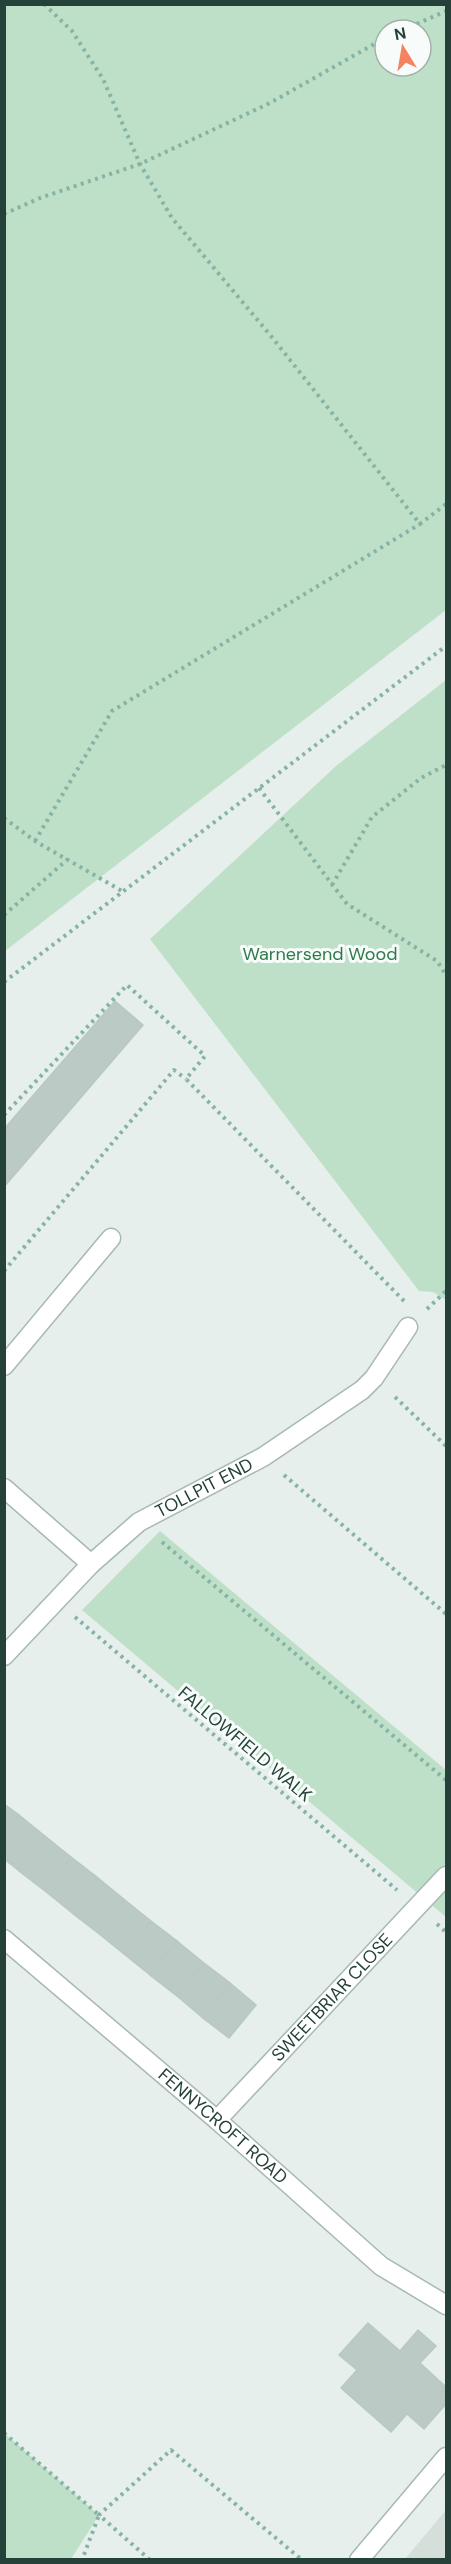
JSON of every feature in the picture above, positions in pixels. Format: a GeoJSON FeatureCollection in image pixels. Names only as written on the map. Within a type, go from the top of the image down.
{"type":"FeatureCollection","features":[{"type":"Feature","properties":{"kind":"street"},"geometry":{"type":"LineString","coordinates":[[4,1366],[111,1238]]}},
{"type":"Feature","properties":{"kind":"street","name":"TOLLPIT END"},"geometry":{"type":"LineString","coordinates":[[4,1656],[91,1564],[140,1522],[263,1457],[362,1390],[374,1378],[408,1327]]}},
{"type":"Feature","properties":{"kind":"street"},"geometry":{"type":"LineString","coordinates":[[4,1488],[91,1564]]}},
{"type":"Feature","properties":{"kind":"street","name":"SWEETBRIAR CLOSE"},"geometry":{"type":"LineString","coordinates":[[217,2120],[447,1876]]}},
{"type":"Feature","properties":{"kind":"street","name":"FENNYCROFT ROAD"},"geometry":{"type":"LineString","coordinates":[[4,1939],[217,2120],[381,2266],[447,2305]]}},
{"type":"Feature","properties":{"kind":"street"},"geometry":{"type":"LineString","coordinates":[[360,2559],[447,2457]]}},
{"type":"Feature","properties":{"kind":"path"},"geometry":{"type":"LineString","coordinates":[[44,4],[72,31],[103,79],[140,164],[172,218],[251,311],[420,524]]}},
{"type":"Feature","properties":{"kind":"path"},"geometry":{"type":"LineString","coordinates":[[431,18],[447,11]]}},
{"type":"Feature","properties":{"kind":"path"},"geometry":{"type":"LineString","coordinates":[[4,214],[40,198],[140,164],[270,103],[373,45]]}},
{"type":"Feature","properties":{"kind":"path"},"geometry":{"type":"LineString","coordinates":[[34,840],[112,711],[420,524],[447,504]]}},
{"type":"Feature","properties":{"kind":"path"},"geometry":{"type":"LineString","coordinates":[[4,982],[447,646]]}},
{"type":"Feature","properties":{"kind":"path"},"geometry":{"type":"LineString","coordinates":[[332,885],[372,817],[421,777],[447,765]]}},
{"type":"Feature","properties":{"kind":"path"},"geometry":{"type":"LineString","coordinates":[[259,788],[347,904],[437,961],[447,975]]}},
{"type":"Feature","properties":{"kind":"path"},"geometry":{"type":"LineString","coordinates":[[4,818],[34,840],[122,891]]}},
{"type":"Feature","properties":{"kind":"path"},"geometry":{"type":"LineString","coordinates":[[4,915],[68,859]]}},
{"type":"Feature","properties":{"kind":"path"},"geometry":{"type":"LineString","coordinates":[[4,1114],[127,985],[205,1056],[186,1079]]}},
{"type":"Feature","properties":{"kind":"path"},"geometry":{"type":"LineString","coordinates":[[4,1271],[174,1070],[186,1079],[411,1308]]}},
{"type":"Feature","properties":{"kind":"path"},"geometry":{"type":"LineString","coordinates":[[374,1378],[447,1446]]}},
{"type":"Feature","properties":{"kind":"path"},"geometry":{"type":"LineString","coordinates":[[263,1457],[447,1614]]}},
{"type":"Feature","properties":{"kind":"path"},"geometry":{"type":"LineString","coordinates":[[140,1522],[447,1780]]}},
{"type":"Feature","properties":{"kind":"path","name":"FALLOWFIELD WALK"},"geometry":{"type":"LineString","coordinates":[[56,1601],[417,1907]]}},
{"type":"Feature","properties":{"kind":"path"},"geometry":{"type":"LineString","coordinates":[[4,2433],[150,2559]]}},
{"type":"Feature","properties":{"kind":"path"},"geometry":{"type":"LineString","coordinates":[[82,2559],[99,2515],[171,2450],[302,2559]]}},
{"type":"Feature","properties":{"kind":"shaded area"},"geometry":{"type":"Polygon","coordinates":[[[446,2510],[446,2559],[405,2559],[446,2510]]]}},
{"type":"Feature","properties":{"kind":"green space"},"geometry":{"type":"Polygon","coordinates":[[[5,4],[446,5],[446,610],[5,951],[5,4]]]}},
{"type":"Feature","properties":{"kind":"green space","name":"Warnersend Wood"},"geometry":{"type":"Polygon","coordinates":[[[446,680],[446,1300],[433,1292],[419,1291],[150,939],[336,766],[446,680]]]}},
{"type":"Feature","properties":{"kind":"green space"},"geometry":{"type":"Polygon","coordinates":[[[160,1531],[446,1770],[446,1917],[82,1610],[160,1531]]]}},
{"type":"Feature","properties":{"kind":"green space"},"geometry":{"type":"Polygon","coordinates":[[[4,2433],[99,2515],[71,2559],[5,2559],[4,2433]]]}},
{"type":"Feature","properties":{"kind":"building"},"geometry":{"type":"Polygon","coordinates":[[[115,1001],[143,1025],[4,1187],[4,1129],[115,1001]]]}},
{"type":"Feature","properties":{"kind":"building"},"geometry":{"type":"Polygon","coordinates":[[[4,1804],[19,1815],[4,1833],[4,1804]]]}},
{"type":"Feature","properties":{"kind":"building"},"geometry":{"type":"Polygon","coordinates":[[[19,1815],[45,1836],[18,1870],[4,1859],[4,1833],[19,1815]]]}},
{"type":"Feature","properties":{"kind":"building"},"geometry":{"type":"Polygon","coordinates":[[[45,1836],[71,1857],[45,1891],[18,1870],[45,1836]]]}},
{"type":"Feature","properties":{"kind":"building"},"geometry":{"type":"Polygon","coordinates":[[[71,1857],[98,1878],[71,1912],[45,1891],[71,1857]]]}},
{"type":"Feature","properties":{"kind":"building"},"geometry":{"type":"Polygon","coordinates":[[[98,1878],[125,1900],[98,1933],[71,1912],[98,1878]]]}},
{"type":"Feature","properties":{"kind":"building"},"geometry":{"type":"Polygon","coordinates":[[[125,1900],[151,1921],[124,1954],[98,1933],[125,1900]]]}},
{"type":"Feature","properties":{"kind":"building"},"geometry":{"type":"Polygon","coordinates":[[[151,1921],[177,1941],[150,1975],[124,1954],[151,1921]]]}},
{"type":"Feature","properties":{"kind":"building"},"geometry":{"type":"Polygon","coordinates":[[[177,1941],[204,1963],[177,1996],[150,1975],[177,1941]]]}},
{"type":"Feature","properties":{"kind":"building"},"geometry":{"type":"Polygon","coordinates":[[[204,1963],[230,1983],[203,2018],[177,1996],[204,1963]]]}},
{"type":"Feature","properties":{"kind":"building"},"geometry":{"type":"Polygon","coordinates":[[[230,1983],[256,2005],[229,2038],[203,2018],[230,1983]]]}},
{"type":"Feature","properties":{"kind":"building"},"geometry":{"type":"Polygon","coordinates":[[[368,2323],[400,2351],[418,2330],[436,2346],[420,2363],[446,2387],[446,2404],[424,2429],[407,2414],[391,2432],[341,2388],[357,2370],[339,2355],[368,2323]]]}}]}
